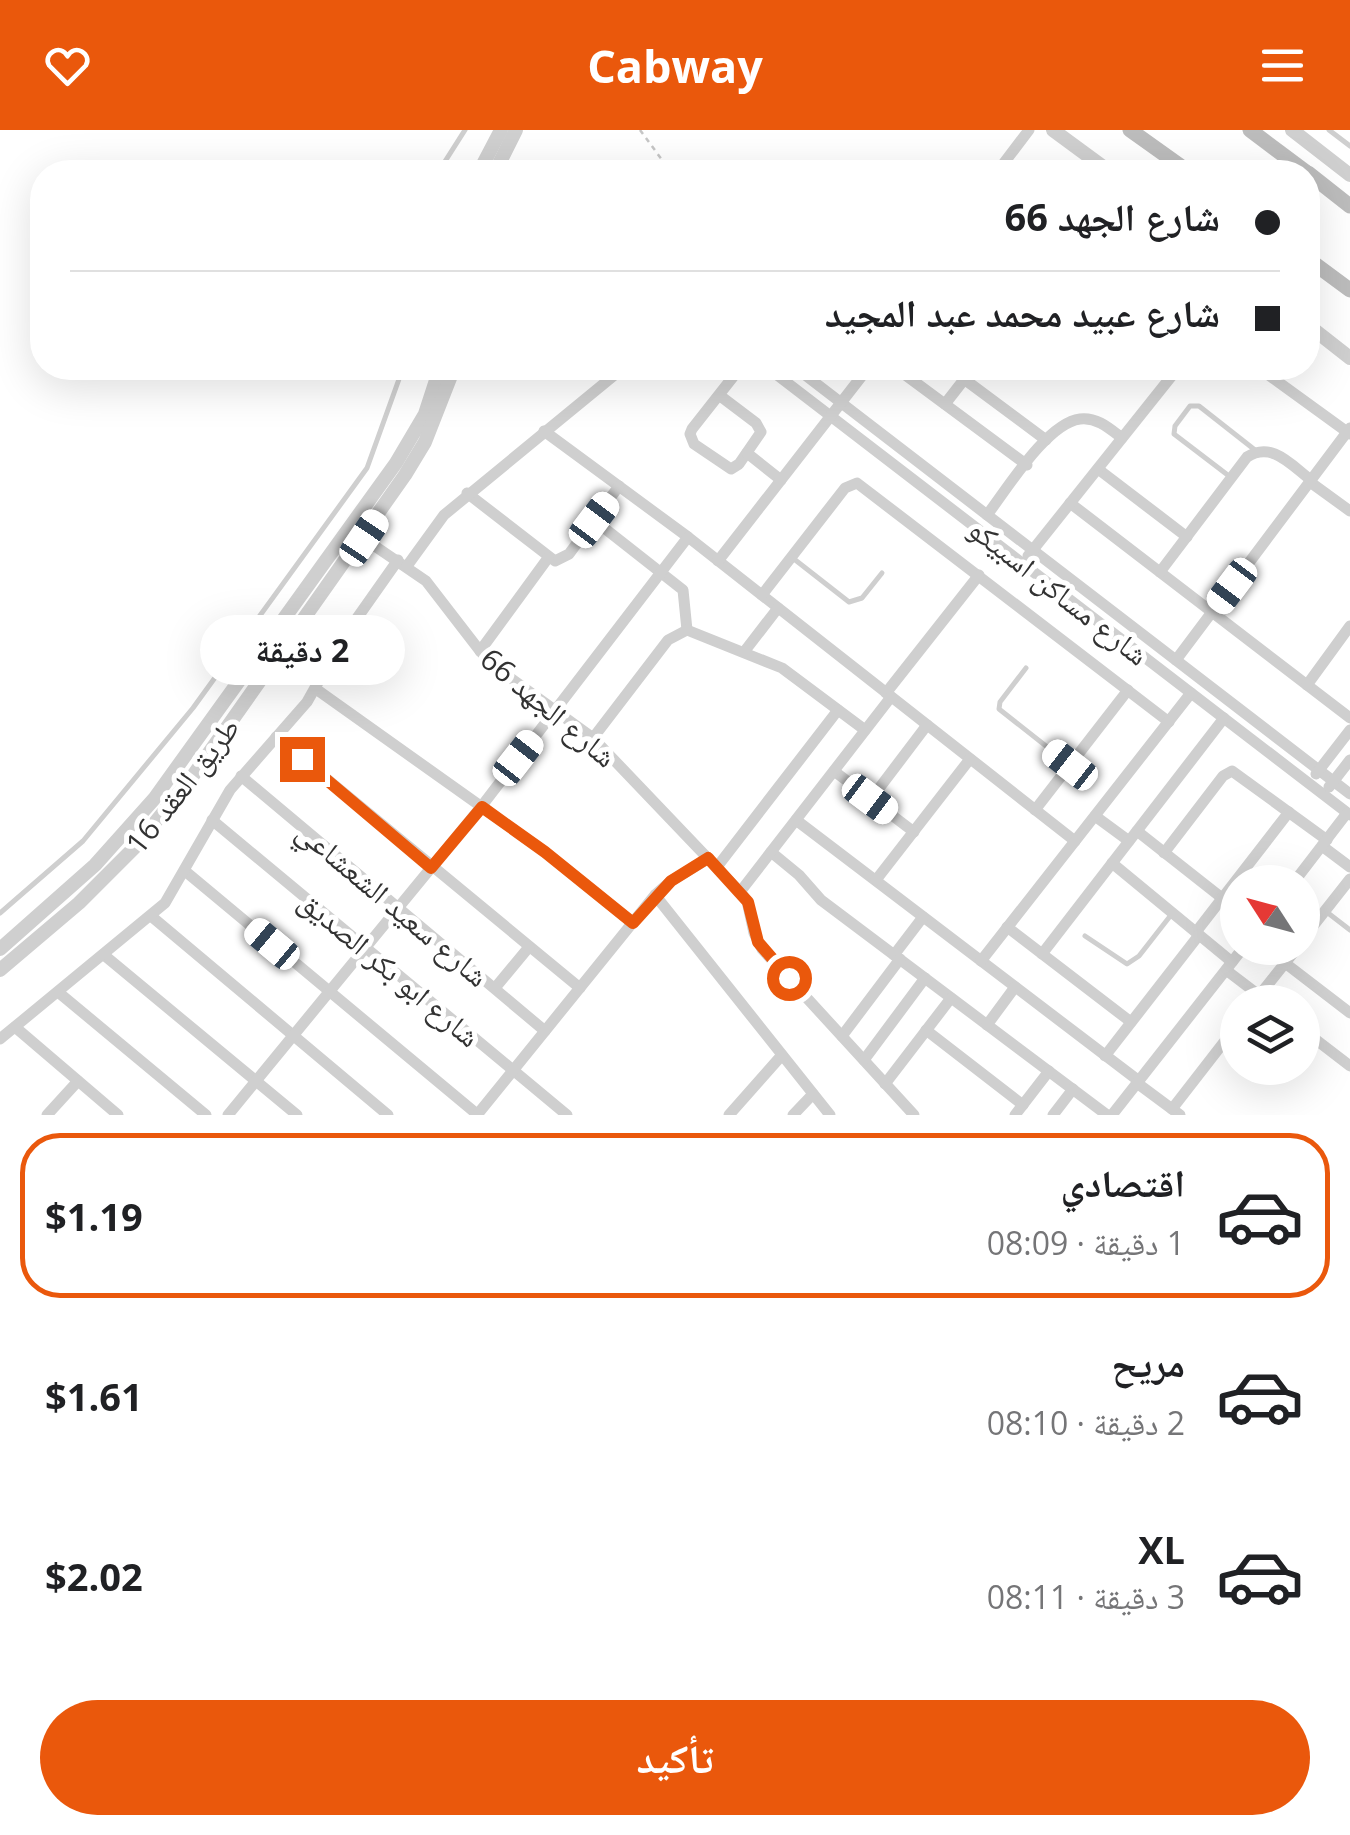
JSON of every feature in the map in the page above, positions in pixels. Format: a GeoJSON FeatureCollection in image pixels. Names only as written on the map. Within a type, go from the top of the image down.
{"type":"FeatureCollection","features":[{"type":"Feature","properties":{"kind":"main road"},"geometry":{"type":"LineString","coordinates":[[1130,130],[1172,160]]}},
{"type":"Feature","properties":{"kind":"main road"},"geometry":{"type":"LineString","coordinates":[[1250,130],[1290,160]]}},
{"type":"Feature","properties":{"kind":"main road"},"geometry":{"type":"LineString","coordinates":[[1263,130],[1271,146]]}},
{"type":"Feature","properties":{"kind":"main road"},"geometry":{"type":"LineString","coordinates":[[1320,183],[1350,206]]}},
{"type":"Feature","properties":{"kind":"main road"},"geometry":{"type":"LineString","coordinates":[[1320,268],[1350,290]]}},
{"type":"Feature","properties":{"kind":"street"},"geometry":{"type":"LineString","coordinates":[[485,160],[501,130]]}},
{"type":"Feature","properties":{"kind":"street"},"geometry":{"type":"LineString","coordinates":[[500,160],[516,130]]}},
{"type":"Feature","properties":{"kind":"street"},"geometry":{"type":"LineString","coordinates":[[1007,160],[1028,130]]}},
{"type":"Feature","properties":{"kind":"street"},"geometry":{"type":"LineString","coordinates":[[1053,130],[1094,160]]}},
{"type":"Feature","properties":{"kind":"street"},"geometry":{"type":"LineString","coordinates":[[1292,130],[1350,174]]}},
{"type":"Feature","properties":{"kind":"street"},"geometry":{"type":"LineString","coordinates":[[1320,335],[1350,358]]}},
{"type":"Feature","properties":{"kind":"street","name":"طريق العقد 16"},"geometry":{"type":"LineString","coordinates":[[0,949],[95,865],[181,764],[396,463],[425,414],[436,380]]}},
{"type":"Feature","properties":{"kind":"street","name":"طريق العقد 16"},"geometry":{"type":"LineString","coordinates":[[0,970],[78,904],[138,845],[192,777],[364,538],[425,442],[449,380]]}},
{"type":"Feature","properties":{"kind":"street"},"geometry":{"type":"LineString","coordinates":[[0,1039],[165,903],[241,776],[316,689],[343,638],[402,563],[467,493],[607,380]]}},
{"type":"Feature","properties":{"kind":"street"},"geometry":{"type":"LineString","coordinates":[[719,394],[760,427],[759,437],[735,468],[726,468],[691,440],[692,429],[719,394],[730,380]]}},
{"type":"Feature","properties":{"kind":"street","name":"شارع مساكن اسبيكو"},"geometry":{"type":"LineString","coordinates":[[784,380],[1349,814]]}},
{"type":"Feature","properties":{"kind":"street","name":"شارع مساكن اسبيكو"},"geometry":{"type":"LineString","coordinates":[[812,380],[1350,794]]}},
{"type":"Feature","properties":{"kind":"street"},"geometry":{"type":"LineString","coordinates":[[718,560],[858,380]]}},
{"type":"Feature","properties":{"kind":"street"},"geometry":{"type":"LineString","coordinates":[[912,380],[1026,465]]}},
{"type":"Feature","properties":{"kind":"street"},"geometry":{"type":"LineString","coordinates":[[944,404],[963,380]]}},
{"type":"Feature","properties":{"kind":"street"},"geometry":{"type":"LineString","coordinates":[[965,380],[1046,440]]}},
{"type":"Feature","properties":{"kind":"street"},"geometry":{"type":"LineString","coordinates":[[1022,563],[1168,380]]}},
{"type":"Feature","properties":{"kind":"street"},"geometry":{"type":"LineString","coordinates":[[1176,660],[1349,431],[1275,380]]}},
{"type":"Feature","properties":{"kind":"street"},"geometry":{"type":"LineString","coordinates":[[987,515],[1060,426],[1080,420],[1100,422],[1122,438]]}},
{"type":"Feature","properties":{"kind":"street"},"geometry":{"type":"LineString","coordinates":[[544,431],[688,536],[1074,841]]}},
{"type":"Feature","properties":{"kind":"street"},"geometry":{"type":"LineString","coordinates":[[1160,572],[1231,478],[1256,452],[1267,450],[1277,454],[1350,511]]}},
{"type":"Feature","properties":{"kind":"street"},"geometry":{"type":"LineString","coordinates":[[746,454],[781,480]]}},
{"type":"Feature","properties":{"kind":"street"},"geometry":{"type":"LineString","coordinates":[[1098,469],[1186,537]]}},
{"type":"Feature","properties":{"kind":"street"},"geometry":{"type":"LineString","coordinates":[[762,595],[845,488],[857,483],[1169,722]]}},
{"type":"Feature","properties":{"kind":"street"},"geometry":{"type":"LineString","coordinates":[[467,493],[548,558],[563,560],[620,486]]}},
{"type":"Feature","properties":{"kind":"street"},"geometry":{"type":"LineString","coordinates":[[1070,503],[1350,718]]}},
{"type":"Feature","properties":{"kind":"street"},"geometry":{"type":"LineString","coordinates":[[594,520],[685,593],[687,630]]}},
{"type":"Feature","properties":{"kind":"street"},"geometry":{"type":"LineString","coordinates":[[228,1115],[482,807],[688,536]]}},
{"type":"Feature","properties":{"kind":"street","name":"شارع الجهد 66"},"geometry":{"type":"LineString","coordinates":[[364,538],[426,581],[480,651],[593,738],[713,862],[748,902],[754,933],[762,949],[914,1115]]}},
{"type":"Feature","properties":{"kind":"street"},"geometry":{"type":"LineString","coordinates":[[480,651],[548,558]]}},
{"type":"Feature","properties":{"kind":"street"},"geometry":{"type":"LineString","coordinates":[[740,892],[979,575]]}},
{"type":"Feature","properties":{"kind":"street"},"geometry":{"type":"LineString","coordinates":[[744,652],[778,608]]}},
{"type":"Feature","properties":{"kind":"street"},"geometry":{"type":"LineString","coordinates":[[1307,684],[1350,626]]}},
{"type":"Feature","properties":{"kind":"street"},"geometry":{"type":"LineString","coordinates":[[593,738],[668,640],[687,630],[790,673],[865,730]]}},
{"type":"Feature","properties":{"kind":"street"},"geometry":{"type":"LineString","coordinates":[[316,689],[545,852],[633,923]]}},
{"type":"Feature","properties":{"kind":"street"},"geometry":{"type":"LineString","coordinates":[[1034,810],[1128,690]]}},
{"type":"Feature","properties":{"kind":"street"},"geometry":{"type":"LineString","coordinates":[[980,960],[1191,693]]}},
{"type":"Feature","properties":{"kind":"street"},"geometry":{"type":"LineString","coordinates":[[185,870],[478,1115],[655,895],[671,881],[713,862],[838,710]]}},
{"type":"Feature","properties":{"kind":"street"},"geometry":{"type":"LineString","coordinates":[[1042,954],[1224,718]]}},
{"type":"Feature","properties":{"kind":"street"},"geometry":{"type":"LineString","coordinates":[[870,799],[927,725]]}},
{"type":"Feature","properties":{"kind":"street"},"geometry":{"type":"LineString","coordinates":[[1309,784],[1350,730]]}},
{"type":"Feature","properties":{"kind":"street"},"geometry":{"type":"LineString","coordinates":[[276,738],[580,988]]}},
{"type":"Feature","properties":{"kind":"street"},"geometry":{"type":"LineString","coordinates":[[876,880],[970,759]]}},
{"type":"Feature","properties":{"kind":"street"},"geometry":{"type":"LineString","coordinates":[[1323,795],[1350,760]]}},
{"type":"Feature","properties":{"kind":"street"},"geometry":{"type":"LineString","coordinates":[[834,771],[914,832]]}},
{"type":"Feature","properties":{"kind":"street"},"geometry":{"type":"LineString","coordinates":[[1164,853],[1227,772],[1238,774],[1289,812],[1350,867]]}},
{"type":"Feature","properties":{"kind":"street","name":"شارع سعيد الشعشاعي"},"geometry":{"type":"LineString","coordinates":[[241,776],[545,1031]]}},
{"type":"Feature","properties":{"kind":"street"},"geometry":{"type":"LineString","coordinates":[[1248,865],[1289,812]]}},
{"type":"Feature","properties":{"kind":"street"},"geometry":{"type":"LineString","coordinates":[[1307,865],[1349,814]]}},
{"type":"Feature","properties":{"kind":"street"},"geometry":{"type":"LineString","coordinates":[[1095,816],[1164,853],[1220,896]]}},
{"type":"Feature","properties":{"kind":"street","name":"شارع ابو بكر الصديق"},"geometry":{"type":"LineString","coordinates":[[212,820],[567,1115]]}},
{"type":"Feature","properties":{"kind":"street"},"geometry":{"type":"LineString","coordinates":[[796,820],[1176,1112],[1220,1050]]}},
{"type":"Feature","properties":{"kind":"street"},"geometry":{"type":"LineString","coordinates":[[771,852],[821,900],[1110,1115],[1229,966]]}},
{"type":"Feature","properties":{"kind":"street"},"geometry":{"type":"LineString","coordinates":[[1112,863],[1198,934],[1247,985]]}},
{"type":"Feature","properties":{"kind":"street"},"geometry":{"type":"LineString","coordinates":[[1320,918],[1350,879]]}},
{"type":"Feature","properties":{"kind":"street"},"geometry":{"type":"LineString","coordinates":[[655,895],[830,1115]]}},
{"type":"Feature","properties":{"kind":"street"},"geometry":{"type":"LineString","coordinates":[[1105,1056],[1220,901]]}},
{"type":"Feature","properties":{"kind":"street"},"geometry":{"type":"LineString","coordinates":[[152,916],[388,1115]]}},
{"type":"Feature","properties":{"kind":"street"},"geometry":{"type":"LineString","coordinates":[[842,1036],[923,917]]}},
{"type":"Feature","properties":{"kind":"street"},"geometry":{"type":"LineString","coordinates":[[1007,927],[1131,1022]]}},
{"type":"Feature","properties":{"kind":"street"},"geometry":{"type":"LineString","coordinates":[[495,988],[529,947]]}},
{"type":"Feature","properties":{"kind":"street"},"geometry":{"type":"LineString","coordinates":[[104,955],[298,1115]]}},
{"type":"Feature","properties":{"kind":"street"},"geometry":{"type":"LineString","coordinates":[[1288,965],[1350,1013]]}},
{"type":"Feature","properties":{"kind":"street"},"geometry":{"type":"LineString","coordinates":[[864,1060],[925,978]]}},
{"type":"Feature","properties":{"kind":"street"},"geometry":{"type":"LineString","coordinates":[[987,1025],[1016,987]]}},
{"type":"Feature","properties":{"kind":"street"},"geometry":{"type":"LineString","coordinates":[[58,992],[206,1115]]}},
{"type":"Feature","properties":{"kind":"street"},"geometry":{"type":"LineString","coordinates":[[886,1084],[951,998]]}},
{"type":"Feature","properties":{"kind":"street"},"geometry":{"type":"LineString","coordinates":[[15,1026],[118,1115]]}},
{"type":"Feature","properties":{"kind":"street"},"geometry":{"type":"LineString","coordinates":[[926,1030],[1019,1110],[1049,1071]]}},
{"type":"Feature","properties":{"kind":"street"},"geometry":{"type":"LineString","coordinates":[[1320,1043],[1350,1066]]}},
{"type":"Feature","properties":{"kind":"street"},"geometry":{"type":"LineString","coordinates":[[730,1115],[782,1055]]}},
{"type":"Feature","properties":{"kind":"street"},"geometry":{"type":"LineString","coordinates":[[48,1115],[78,1080]]}},
{"type":"Feature","properties":{"kind":"street"},"geometry":{"type":"LineString","coordinates":[[1053,1115],[1073,1089]]}},
{"type":"Feature","properties":{"kind":"street"},"geometry":{"type":"LineString","coordinates":[[793,1115],[813,1094]]}},
{"type":"Feature","properties":{"kind":"lane"},"geometry":{"type":"LineString","coordinates":[[446,160],[465,130]]}},
{"type":"Feature","properties":{"kind":"lane"},"geometry":{"type":"LineString","coordinates":[[1329,130],[1350,146]]}},
{"type":"Feature","properties":{"kind":"lane"},"geometry":{"type":"LineString","coordinates":[[0,913],[83,841],[193,708],[367,468],[399,380]]}},
{"type":"Feature","properties":{"kind":"lane"},"geometry":{"type":"LineString","coordinates":[[1231,478],[1174,434],[1175,426],[1190,406],[1199,406],[1256,452]]}},
{"type":"Feature","properties":{"kind":"lane"},"geometry":{"type":"LineString","coordinates":[[792,557],[849,602],[862,598],[882,573]]}},
{"type":"Feature","properties":{"kind":"lane"},"geometry":{"type":"LineString","coordinates":[[1026,668],[1000,702],[999,709],[1070,765]]}},
{"type":"Feature","properties":{"kind":"lane"},"geometry":{"type":"LineString","coordinates":[[1326,911],[1350,930]]}},
{"type":"Feature","properties":{"kind":"lane"},"geometry":{"type":"LineString","coordinates":[[1085,936],[1126,964],[1139,956],[1173,913]]}},
{"type":"Feature","properties":{"kind":"path"},"geometry":{"type":"LineString","coordinates":[[640,130],[662,160]]}},
{"type":"Feature","properties":{"kind":"route"},"geometry":{"type":"LineString","coordinates":[[302,759],[431,868],[482,807],[633,923],[671,881],[708,858],[748,902],[758,942],[789,978]]}}]}
